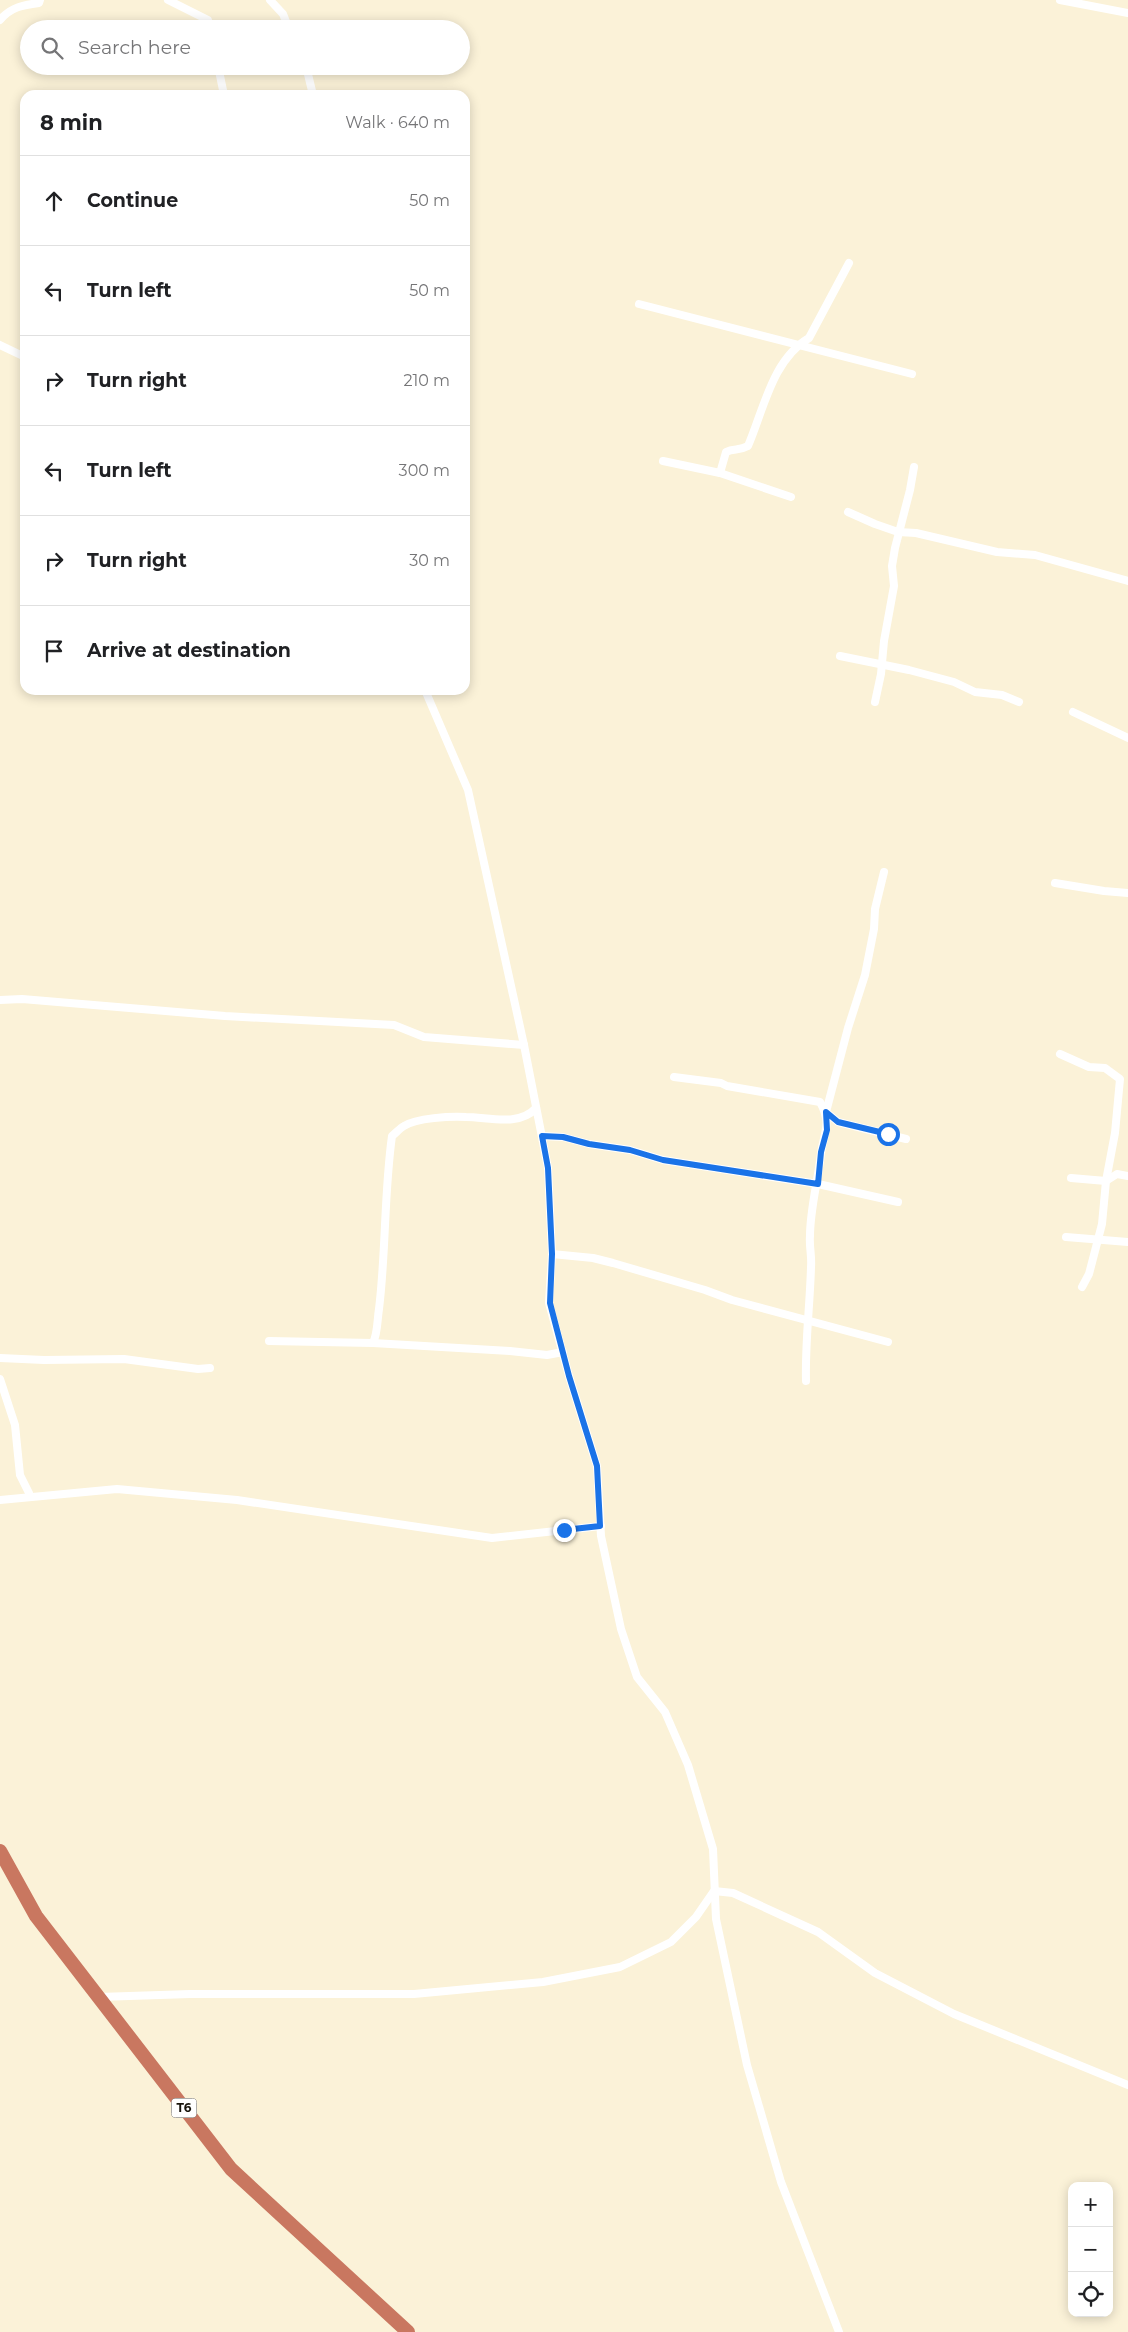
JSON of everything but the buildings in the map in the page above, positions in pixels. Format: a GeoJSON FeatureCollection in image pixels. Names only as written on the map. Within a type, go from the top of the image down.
{"type":"FeatureCollection","features":[{"type":"Feature","properties":{"kind":"highway","name":"T6"},"geometry":{"type":"LineString","coordinates":[[0,1851],[36,1916],[231,2168],[408,2332]]}},
{"type":"Feature","properties":{"kind":"street"},"geometry":{"type":"LineString","coordinates":[[0,20],[7,11],[20,6],[39,3],[40,0]]}},
{"type":"Feature","properties":{"kind":"street"},"geometry":{"type":"LineString","coordinates":[[168,0],[208,20]]}},
{"type":"Feature","properties":{"kind":"street"},"geometry":{"type":"LineString","coordinates":[[270,0],[283,14],[285,20]]}},
{"type":"Feature","properties":{"kind":"street"},"geometry":{"type":"LineString","coordinates":[[1060,0],[1128,13]]}},
{"type":"Feature","properties":{"kind":"street"},"geometry":{"type":"LineString","coordinates":[[220,75],[223,90]]}},
{"type":"Feature","properties":{"kind":"street"},"geometry":{"type":"LineString","coordinates":[[308,75],[312,90]]}},
{"type":"Feature","properties":{"kind":"street"},"geometry":{"type":"LineString","coordinates":[[720,473],[726,452],[730,449],[740,450],[748,446],[782,364],[797,345],[809,338],[849,263]]}},
{"type":"Feature","properties":{"kind":"street"},"geometry":{"type":"LineString","coordinates":[[639,304],[912,374]]}},
{"type":"Feature","properties":{"kind":"street"},"geometry":{"type":"LineString","coordinates":[[0,345],[20,355]]}},
{"type":"Feature","properties":{"kind":"street"},"geometry":{"type":"LineString","coordinates":[[663,461],[720,473],[790,497]]}},
{"type":"Feature","properties":{"kind":"street"},"geometry":{"type":"LineString","coordinates":[[875,702],[894,586],[892,566],[898,532],[910,490],[914,467]]}},
{"type":"Feature","properties":{"kind":"street"},"geometry":{"type":"LineString","coordinates":[[848,512],[898,532],[916,533],[997,552],[1036,555],[1128,581]]}},
{"type":"Feature","properties":{"kind":"street"},"geometry":{"type":"LineString","coordinates":[[840,656],[909,670],[954,682],[975,692],[1002,695],[1019,702]]}},
{"type":"Feature","properties":{"kind":"street"},"geometry":{"type":"LineString","coordinates":[[427,695],[468,790],[524,1045],[548,1168],[552,1254],[550,1303],[597,1466],[600,1526],[621,1629],[637,1677],[665,1712],[688,1764],[713,1849],[716,1920],[747,2065],[781,2182],[833,2312],[839,2332]]}},
{"type":"Feature","properties":{"kind":"street"},"geometry":{"type":"LineString","coordinates":[[1073,712],[1128,738]]}},
{"type":"Feature","properties":{"kind":"street"},"geometry":{"type":"LineString","coordinates":[[806,1381],[812,1266],[810,1235],[821,1152],[827,1130],[826,1112],[848,1028],[865,975],[874,929],[875,909],[884,872]]}},
{"type":"Feature","properties":{"kind":"street"},"geometry":{"type":"LineString","coordinates":[[1054,883],[1128,893]]}},
{"type":"Feature","properties":{"kind":"street"},"geometry":{"type":"LineString","coordinates":[[0,1000],[22,999],[225,1016],[394,1025],[424,1037],[524,1045]]}},
{"type":"Feature","properties":{"kind":"street"},"geometry":{"type":"LineString","coordinates":[[1060,1054],[1089,1067],[1105,1068],[1120,1079],[1115,1133],[1106,1180],[1106,1200],[1099,1241],[1089,1274],[1082,1287]]}},
{"type":"Feature","properties":{"kind":"street"},"geometry":{"type":"LineString","coordinates":[[674,1077],[721,1083],[727,1086],[820,1102],[826,1112],[838,1122],[906,1139]]}},
{"type":"Feature","properties":{"kind":"street"},"geometry":{"type":"LineString","coordinates":[[373,1343],[376,1336],[381,1294],[388,1164],[392,1136],[405,1124],[429,1119],[466,1116],[488,1120],[518,1118],[529,1116],[536,1108]]}},
{"type":"Feature","properties":{"kind":"street"},"geometry":{"type":"LineString","coordinates":[[542,1136],[563,1137],[589,1144],[630,1150],[663,1160],[818,1184],[898,1202]]}},
{"type":"Feature","properties":{"kind":"street"},"geometry":{"type":"LineString","coordinates":[[1070,1178],[1106,1180],[1117,1174],[1128,1176]]}},
{"type":"Feature","properties":{"kind":"street"},"geometry":{"type":"LineString","coordinates":[[1066,1237],[1128,1242]]}},
{"type":"Feature","properties":{"kind":"street"},"geometry":{"type":"LineString","coordinates":[[552,1254],[593,1258],[613,1263],[705,1290],[732,1300],[888,1342]]}},
{"type":"Feature","properties":{"kind":"street"},"geometry":{"type":"LineString","coordinates":[[269,1342],[373,1343],[547,1355],[563,1352]]}},
{"type":"Feature","properties":{"kind":"street"},"geometry":{"type":"LineString","coordinates":[[0,1358],[44,1360],[124,1359],[198,1369],[210,1368]]}},
{"type":"Feature","properties":{"kind":"street"},"geometry":{"type":"LineString","coordinates":[[0,1379],[15,1425],[20,1475],[29,1493]]}},
{"type":"Feature","properties":{"kind":"street"},"geometry":{"type":"LineString","coordinates":[[0,1500],[117,1489],[237,1500],[492,1538],[600,1526]]}},
{"type":"Feature","properties":{"kind":"street"},"geometry":{"type":"LineString","coordinates":[[98,1997],[190,1994],[414,1994],[543,1982],[620,1967],[671,1942],[696,1916],[714,1891]]}},
{"type":"Feature","properties":{"kind":"street"},"geometry":{"type":"LineString","coordinates":[[714,1891],[741,1896],[818,1932],[875,1973],[954,2014],[1128,2085]]}},
{"type":"Feature","properties":{"kind":"route"},"geometry":{"type":"LineString","coordinates":[[564,1530],[600,1526],[597,1466],[569,1376],[550,1303],[552,1254],[548,1168],[542,1136],[563,1137],[589,1144],[630,1150],[663,1160],[818,1184],[821,1170],[821,1152],[827,1130],[826,1112],[838,1122],[888,1134]]}}]}
